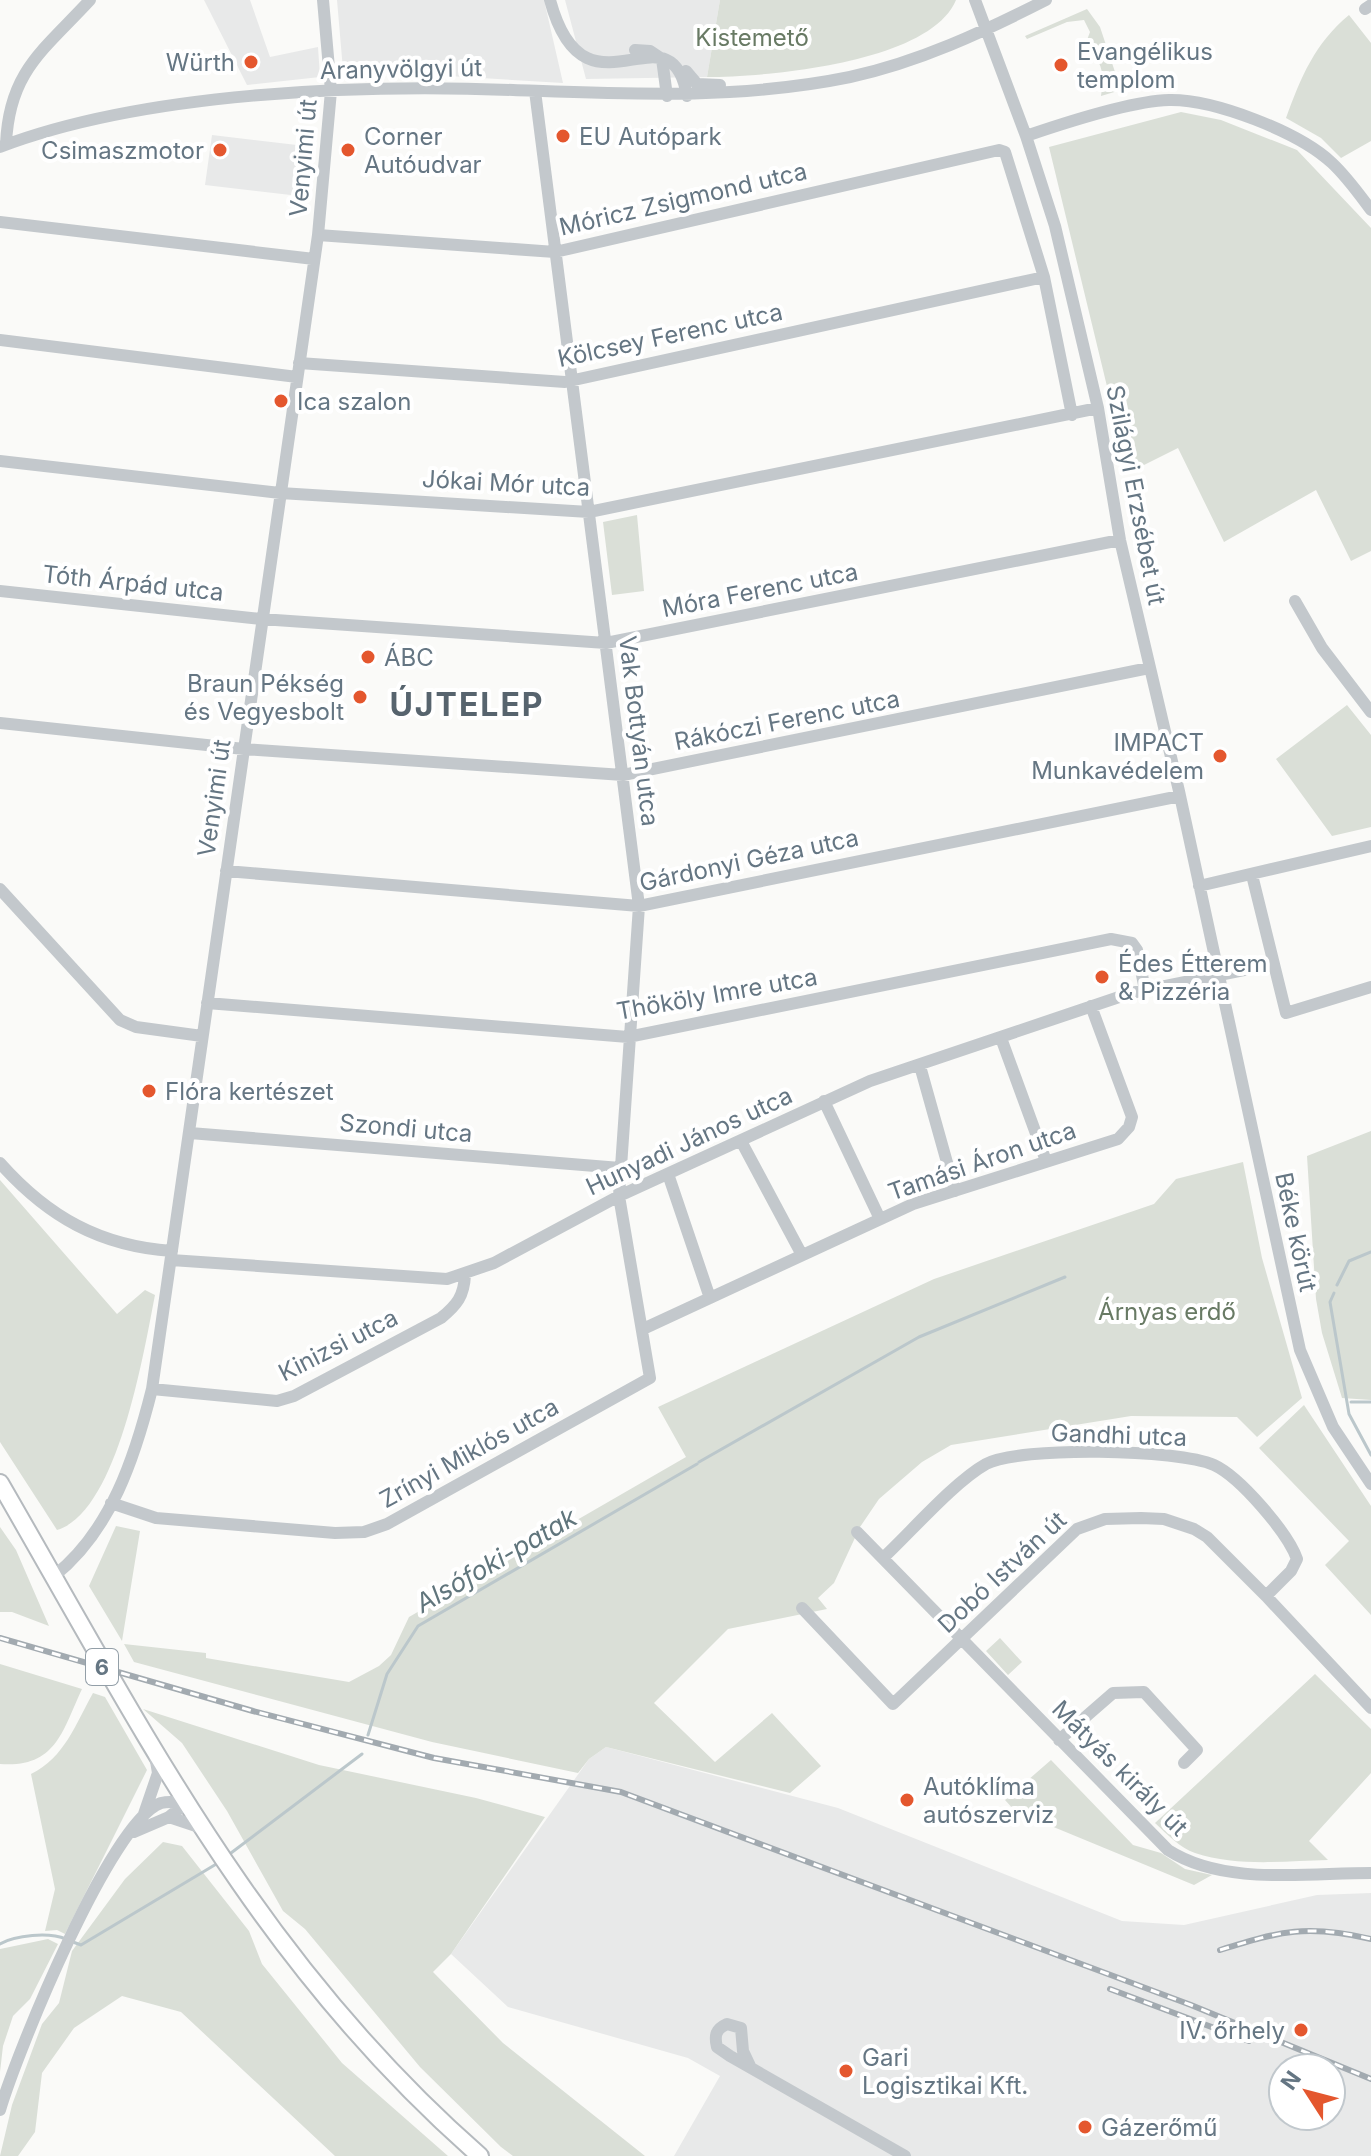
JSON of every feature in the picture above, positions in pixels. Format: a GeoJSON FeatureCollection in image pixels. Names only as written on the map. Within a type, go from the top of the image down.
{"type":"FeatureCollection","features":[{"type":"Feature","properties":{"kind":"main road","name":"6"},"geometry":{"type":"LineString","coordinates":[[0,1483],[155,1755],[220,1858],[289,1954],[339,2015],[399,2081],[480,2156]]}},
{"type":"Feature","properties":{"kind":"street"},"geometry":{"type":"LineString","coordinates":[[3,145],[15,88],[37,58],[90,0]]}},
{"type":"Feature","properties":{"kind":"street","name":"Venyimi út"},"geometry":{"type":"LineString","coordinates":[[54,1576],[76,1556],[111,1503],[134,1453],[152,1389],[318,235],[331,91],[323,0]]}},
{"type":"Feature","properties":{"kind":"street"},"geometry":{"type":"LineString","coordinates":[[550,0],[564,34],[577,47],[597,55],[624,51],[655,53],[662,59],[667,96]]}},
{"type":"Feature","properties":{"kind":"street","name":"Szilágyi Erzsébet út"},"geometry":{"type":"LineString","coordinates":[[975,0],[1026,136],[1055,226],[1098,408],[1120,540],[1219,974]]}},
{"type":"Feature","properties":{"kind":"street","name":"Aranyvölgyi út"},"geometry":{"type":"LineString","coordinates":[[3,145],[67,125],[141,111],[331,91],[535,91],[642,96],[754,91],[866,73],[910,60],[988,29],[1046,0]]}},
{"type":"Feature","properties":{"kind":"street","name":"Aranyvölgyi út"},"geometry":{"type":"LineString","coordinates":[[624,51],[651,42],[662,43],[675,52],[692,80],[701,86],[740,84],[754,91]]}},
{"type":"Feature","properties":{"kind":"street"},"geometry":{"type":"LineString","coordinates":[[683,65],[687,96]]}},
{"type":"Feature","properties":{"kind":"street"},"geometry":{"type":"LineString","coordinates":[[642,96],[655,90],[665,73]]}},
{"type":"Feature","properties":{"kind":"street","name":"Vak Bottyán utca"},"geometry":{"type":"LineString","coordinates":[[535,91],[639,906],[619,1196],[650,1378]]}},
{"type":"Feature","properties":{"kind":"street"},"geometry":{"type":"LineString","coordinates":[[1026,136],[1169,100],[1200,105],[1235,114],[1311,147],[1332,163],[1371,210]]}},
{"type":"Feature","properties":{"kind":"street","name":"Móricz Zsigmond utca"},"geometry":{"type":"LineString","coordinates":[[318,235],[555,252],[994,149],[1005,152]]}},
{"type":"Feature","properties":{"kind":"street","name":"Szilágyi Erzsébet út"},"geometry":{"type":"LineString","coordinates":[[1005,152],[1044,277],[1072,415]]}},
{"type":"Feature","properties":{"kind":"street"},"geometry":{"type":"LineString","coordinates":[[0,222],[314,259]]}},
{"type":"Feature","properties":{"kind":"street","name":"Kölcsey Ferenc utca"},"geometry":{"type":"LineString","coordinates":[[299,363],[572,380],[1044,277]]}},
{"type":"Feature","properties":{"kind":"street"},"geometry":{"type":"LineString","coordinates":[[0,340],[297,377]]}},
{"type":"Feature","properties":{"kind":"street","name":"Jókai Mór utca"},"geometry":{"type":"LineString","coordinates":[[0,461],[280,493],[589,512],[1098,408]]}},
{"type":"Feature","properties":{"kind":"street","name":"Móra Ferenc utca"},"geometry":{"type":"LineString","coordinates":[[261,619],[606,643],[1120,540]]}},
{"type":"Feature","properties":{"kind":"street","name":"Tóth Árpád utca"},"geometry":{"type":"LineString","coordinates":[[0,591],[261,619]]}},
{"type":"Feature","properties":{"kind":"street"},"geometry":{"type":"LineString","coordinates":[[1295,601],[1322,648],[1371,712]]}},
{"type":"Feature","properties":{"kind":"street","name":"Rákóczi Ferenc utca"},"geometry":{"type":"LineString","coordinates":[[0,723],[244,749],[623,775],[1149,668]]}},
{"type":"Feature","properties":{"kind":"street","name":"Gárdonyi Géza utca"},"geometry":{"type":"LineString","coordinates":[[226,871],[639,906],[1180,796]]}},
{"type":"Feature","properties":{"kind":"street"},"geometry":{"type":"LineString","coordinates":[[1199,886],[1371,846]]}},
{"type":"Feature","properties":{"kind":"street"},"geometry":{"type":"LineString","coordinates":[[1252,875],[1286,1013],[1371,987]]}},
{"type":"Feature","properties":{"kind":"street"},"geometry":{"type":"LineString","coordinates":[[0,889],[120,1020],[136,1027],[202,1036]]}},
{"type":"Feature","properties":{"kind":"street","name":"Thököly Imre utca"},"geometry":{"type":"LineString","coordinates":[[207,1003],[628,1037],[1111,939],[1127,942],[1137,950],[1145,990]]}},
{"type":"Feature","properties":{"kind":"street","name":"Hunyadi János utca"},"geometry":{"type":"LineString","coordinates":[[0,1163],[39,1203],[67,1221],[135,1249],[172,1256],[447,1279],[494,1263],[619,1196],[870,1081],[1145,990],[1274,964]]}},
{"type":"Feature","properties":{"kind":"street","name":"Béke körút"},"geometry":{"type":"LineString","coordinates":[[1219,974],[1300,1350],[1333,1427],[1371,1484]]}},
{"type":"Feature","properties":{"kind":"street","name":"Tamási Áron utca"},"geometry":{"type":"LineString","coordinates":[[643,1329],[880,1219],[955,1191],[1118,1139],[1131,1123],[1091,1006]]}},
{"type":"Feature","properties":{"kind":"street"},"geometry":{"type":"LineString","coordinates":[[1001,1038],[1046,1161]]}},
{"type":"Feature","properties":{"kind":"street"},"geometry":{"type":"LineString","coordinates":[[920,1066],[955,1191]]}},
{"type":"Feature","properties":{"kind":"street"},"geometry":{"type":"LineString","coordinates":[[824,1101],[880,1219]]}},
{"type":"Feature","properties":{"kind":"street","name":"Szondi utca"},"geometry":{"type":"LineString","coordinates":[[190,1133],[620,1168]]}},
{"type":"Feature","properties":{"kind":"street"},"geometry":{"type":"LineString","coordinates":[[741,1141],[802,1255]]}},
{"type":"Feature","properties":{"kind":"street"},"geometry":{"type":"LineString","coordinates":[[668,1174],[710,1298]]}},
{"type":"Feature","properties":{"kind":"street","name":"Kinizsi utca"},"geometry":{"type":"LineString","coordinates":[[152,1389],[277,1401],[294,1396],[441,1318],[455,1307],[465,1291],[465,1275]]}},
{"type":"Feature","properties":{"kind":"street","name":"Zrínyi Miklós utca"},"geometry":{"type":"LineString","coordinates":[[111,1503],[156,1518],[335,1533],[364,1532],[387,1524],[650,1378]]}},
{"type":"Feature","properties":{"kind":"street","name":"Gandhi utca"},"geometry":{"type":"LineString","coordinates":[[883,1558],[975,1472],[999,1459],[1049,1453],[1181,1455],[1226,1473],[1291,1540],[1297,1559],[1291,1571],[1266,1596]]}},
{"type":"Feature","properties":{"kind":"street","name":"Dobó István út"},"geometry":{"type":"LineString","coordinates":[[802,1608],[893,1704],[1067,1536],[1087,1524],[1105,1519],[1164,1519],[1207,1537],[1371,1708]]}},
{"type":"Feature","properties":{"kind":"street"},"geometry":{"type":"LineString","coordinates":[[857,1532],[961,1640]]}},
{"type":"Feature","properties":{"kind":"street","name":"Mátyás király út"},"geometry":{"type":"LineString","coordinates":[[961,1640],[1168,1850],[1190,1863],[1224,1871],[1371,1873]]}},
{"type":"Feature","properties":{"kind":"street"},"geometry":{"type":"LineString","coordinates":[[1059,1740],[1113,1693],[1144,1692],[1197,1750],[1184,1763]]}},
{"type":"Feature","properties":{"kind":"street"},"geometry":{"type":"LineString","coordinates":[[0,2110],[37,2006],[66,1946],[143,1815],[158,1773],[155,1755]]}},
{"type":"Feature","properties":{"kind":"street"},"geometry":{"type":"LineString","coordinates":[[143,1815],[159,1804],[185,1804]]}},
{"type":"Feature","properties":{"kind":"street"},"geometry":{"type":"LineString","coordinates":[[126,1840],[140,1827],[169,1817],[185,1804]]}},
{"type":"Feature","properties":{"kind":"street"},"geometry":{"type":"LineString","coordinates":[[169,1817],[199,1827]]}},
{"type":"Feature","properties":{"kind":"street"},"geometry":{"type":"LineString","coordinates":[[751,2068],[905,2156]]}},
{"type":"Feature","properties":{"kind":"shaded area","name":"Würth"},"geometry":{"type":"Polygon","coordinates":[[[204,0],[250,0],[270,57],[318,47],[320,77],[247,85],[204,0]]]}},
{"type":"Feature","properties":{"kind":"shaded area"},"geometry":{"type":"Polygon","coordinates":[[[337,0],[544,0],[563,83],[415,74],[351,75],[343,70],[337,0]]]}},
{"type":"Feature","properties":{"kind":"shaded area"},"geometry":{"type":"Polygon","coordinates":[[[565,0],[720,0],[707,77],[586,79],[565,0]]]}},
{"type":"Feature","properties":{"kind":"shaded area"},"geometry":{"type":"Polygon","coordinates":[[[212,135],[314,147],[308,197],[205,185],[212,135]]]}},
{"type":"Feature","properties":{"kind":"shaded area"},"geometry":{"type":"Polygon","coordinates":[[[606,1747],[838,1808],[1122,1921],[1184,1925],[1317,1895],[1371,1893],[1371,2156],[674,2156],[720,2076],[688,2058],[508,2007],[451,1954],[589,1759],[606,1747]]]}},
{"type":"Feature","properties":{"kind":"green space","name":"Kistemető"},"geometry":{"type":"Polygon","coordinates":[[[720,0],[956,0],[940,21],[915,39],[882,52],[805,69],[707,77],[720,0]]]}},
{"type":"Feature","properties":{"kind":"green space"},"geometry":{"type":"Polygon","coordinates":[[[1087,9],[1100,27],[1121,90],[1101,96],[1099,63],[1084,48],[1090,32],[1084,20],[1067,22],[1027,39],[1025,36],[1087,9]]]}},
{"type":"Feature","properties":{"kind":"green space"},"geometry":{"type":"Polygon","coordinates":[[[1349,15],[1371,43],[1371,141],[1341,158],[1321,138],[1286,118],[1310,62],[1327,37],[1349,15]]]}},
{"type":"Feature","properties":{"kind":"green space"},"geometry":{"type":"Polygon","coordinates":[[[1181,112],[1221,120],[1297,150],[1371,228],[1371,551],[1351,561],[1316,490],[1224,542],[1178,448],[1128,473],[1049,147],[1181,112]]]}},
{"type":"Feature","properties":{"kind":"green space"},"geometry":{"type":"Polygon","coordinates":[[[637,515],[644,591],[612,595],[603,522],[637,515]]]}},
{"type":"Feature","properties":{"kind":"green space"},"geometry":{"type":"Polygon","coordinates":[[[1347,705],[1371,735],[1371,827],[1332,836],[1276,759],[1347,705]]]}},
{"type":"Feature","properties":{"kind":"green space"},"geometry":{"type":"Polygon","coordinates":[[[1371,1131],[1371,1400],[1342,1398],[1322,1333],[1316,1299],[1307,1156],[1371,1131]]]}},
{"type":"Feature","properties":{"kind":"green space","name":"Árnyas erdő"},"geometry":{"type":"Polygon","coordinates":[[[1243,1162],[1262,1258],[1302,1398],[1257,1437],[1237,1417],[1131,1416],[951,1445],[922,1462],[879,1499],[860,1527],[834,1583],[818,1598],[827,1609],[728,1629],[654,1703],[715,1762],[772,1713],[821,1766],[790,1793],[606,1747],[589,1759],[578,1773],[432,1742],[134,1662],[124,1644],[206,1653],[206,1658],[349,1682],[379,1666],[391,1655],[409,1617],[686,1457],[658,1407],[934,1279],[1154,1204],[1176,1179],[1243,1162]]]}},
{"type":"Feature","properties":{"kind":"green space"},"geometry":{"type":"Polygon","coordinates":[[[0,1180],[117,1314],[145,1290],[155,1295],[135,1389],[112,1462],[96,1494],[78,1517],[57,1530],[0,1442],[0,1180]]]}},
{"type":"Feature","properties":{"kind":"green space"},"geometry":{"type":"Polygon","coordinates":[[[1304,1405],[1371,1506],[1371,1615],[1325,1565],[1349,1541],[1259,1448],[1304,1405]]]}},
{"type":"Feature","properties":{"kind":"green space"},"geometry":{"type":"Polygon","coordinates":[[[116,1526],[140,1531],[122,1641],[89,1586],[116,1526]]]}},
{"type":"Feature","properties":{"kind":"green space"},"geometry":{"type":"Polygon","coordinates":[[[0,1527],[16,1550],[49,1626],[12,1612],[0,1612],[0,1527]]]}},
{"type":"Feature","properties":{"kind":"green space"},"geometry":{"type":"Polygon","coordinates":[[[1000,1638],[1022,1662],[1008,1675],[986,1651],[1000,1638]]]}},
{"type":"Feature","properties":{"kind":"green space"},"geometry":{"type":"Polygon","coordinates":[[[0,1664],[82,1689],[62,1733],[45,1753],[34,1760],[0,1764],[0,1664]]]}},
{"type":"Feature","properties":{"kind":"green space"},"geometry":{"type":"Polygon","coordinates":[[[1315,1674],[1371,1729],[1371,1773],[1309,1841],[1328,1860],[1261,1862],[1211,1857],[1184,1848],[1155,1823],[1315,1674]]]}},
{"type":"Feature","properties":{"kind":"green space"},"geometry":{"type":"Polygon","coordinates":[[[93,1693],[105,1697],[147,1770],[65,1934],[57,1930],[45,1931],[55,1889],[31,1774],[61,1749],[93,1693]]]}},
{"type":"Feature","properties":{"kind":"green space"},"geometry":{"type":"Polygon","coordinates":[[[143,1709],[319,1765],[476,1798],[545,1817],[451,1954],[433,1972],[503,2043],[645,2156],[513,2156],[501,2147],[420,2067],[305,1929],[283,1911],[227,1811],[182,1743],[143,1709]]]}},
{"type":"Feature","properties":{"kind":"green space"},"geometry":{"type":"Polygon","coordinates":[[[1051,1760],[1133,1845],[1161,1853],[1185,1869],[1212,1875],[1194,1885],[1015,1811],[1005,1800],[1051,1760]]]}},
{"type":"Feature","properties":{"kind":"green space"},"geometry":{"type":"Polygon","coordinates":[[[163,1842],[182,1846],[249,1931],[262,1964],[342,2063],[448,2156],[335,2156],[181,2012],[122,1996],[74,2028],[42,2073],[35,2132],[18,2156],[0,2156],[12,2105],[42,2024],[59,2003],[72,1951],[125,1879],[163,1842]]]}},
{"type":"Feature","properties":{"kind":"green space"},"geometry":{"type":"Polygon","coordinates":[[[48,1939],[58,1944],[30,1999],[13,2016],[3,2046],[0,2072],[0,1949],[48,1939]]]}},
{"type":"Feature","properties":{"kind":"waterway"},"geometry":{"type":"LineString","coordinates":[[1337,1285],[1349,1261],[1371,1252]]}},
{"type":"Feature","properties":{"kind":"waterway","name":"Alsófoki-patak"},"geometry":{"type":"LineString","coordinates":[[699,1462],[919,1337],[1065,1277]]}},
{"type":"Feature","properties":{"kind":"waterway"},"geometry":{"type":"LineString","coordinates":[[1334,1293],[1330,1302],[1349,1414],[1371,1455]]}},
{"type":"Feature","properties":{"kind":"waterway"},"geometry":{"type":"LineString","coordinates":[[1351,1402],[1371,1402]]}},
{"type":"Feature","properties":{"kind":"waterway","name":"Alsófoki-patak"},"geometry":{"type":"LineString","coordinates":[[368,1735],[387,1674],[418,1626],[697,1464]]}},
{"type":"Feature","properties":{"kind":"waterway","name":"Alsófoki-patak"},"geometry":{"type":"LineString","coordinates":[[227,1856],[362,1754]]}},
{"type":"Feature","properties":{"kind":"waterway","name":"Alsófoki-patak"},"geometry":{"type":"LineString","coordinates":[[73,1942],[81,1945],[218,1863]]}},
{"type":"Feature","properties":{"kind":"waterway","name":"Alsófoki-patak"},"geometry":{"type":"LineString","coordinates":[[0,1944],[14,1938],[32,1936],[66,1939]]}},
{"type":"Feature","properties":{"kind":"railway"},"geometry":{"type":"LineString","coordinates":[[0,1638],[253,1711],[434,1758],[621,1792],[1191,2005],[1371,2079]]}},
{"type":"Feature","properties":{"kind":"railway"},"geometry":{"type":"LineString","coordinates":[[1220,1950],[1294,1932],[1329,1932],[1371,1939]]}},
{"type":"Feature","properties":{"kind":"railway"},"geometry":{"type":"LineString","coordinates":[[1110,1989],[1249,2041]]}},
{"type":"Feature","properties":{"kind":"place","name":"Würth"},"geometry":{"type":"Point","coordinates":[251,62]}},
{"type":"Feature","properties":{"kind":"place","name":"Evangélikus templom"},"geometry":{"type":"Point","coordinates":[1061,65]}},
{"type":"Feature","properties":{"kind":"place","name":"EU Autópark"},"geometry":{"type":"Point","coordinates":[563,136]}},
{"type":"Feature","properties":{"kind":"place","name":"Csimaszmotor"},"geometry":{"type":"Point","coordinates":[220,150]}},
{"type":"Feature","properties":{"kind":"place","name":"Corner Autóudvar"},"geometry":{"type":"Point","coordinates":[348,150]}},
{"type":"Feature","properties":{"kind":"place","name":"Ica szalon"},"geometry":{"type":"Point","coordinates":[281,401]}},
{"type":"Feature","properties":{"kind":"place","name":"ÁBC"},"geometry":{"type":"Point","coordinates":[368,657]}},
{"type":"Feature","properties":{"kind":"place","name":"Braun Pékség és Vegyesbolt"},"geometry":{"type":"Point","coordinates":[360,697]}},
{"type":"Feature","properties":{"kind":"place","name":"IMPACT Munkavédelem"},"geometry":{"type":"Point","coordinates":[1220,756]}},
{"type":"Feature","properties":{"kind":"place","name":"Édes Étterem & Pizzéria"},"geometry":{"type":"Point","coordinates":[1102,977]}},
{"type":"Feature","properties":{"kind":"place","name":"Flóra kertészet"},"geometry":{"type":"Point","coordinates":[149,1091]}},
{"type":"Feature","properties":{"kind":"place","name":"Autóklíma autószerviz"},"geometry":{"type":"Point","coordinates":[907,1800]}},
{"type":"Feature","properties":{"kind":"place","name":"IV. őrhely"},"geometry":{"type":"Point","coordinates":[1301,2030]}},
{"type":"Feature","properties":{"kind":"place","name":"Gari Logisztikai Kft."},"geometry":{"type":"Point","coordinates":[846,2071]}},
{"type":"Feature","properties":{"kind":"place","name":"Gázerőmű"},"geometry":{"type":"Point","coordinates":[1085,2127]}},
{"type":"Feature","properties":{"kind":"district","name":"ÚJTELEP"},"geometry":{"type":"Point","coordinates":[467,704]}}]}
